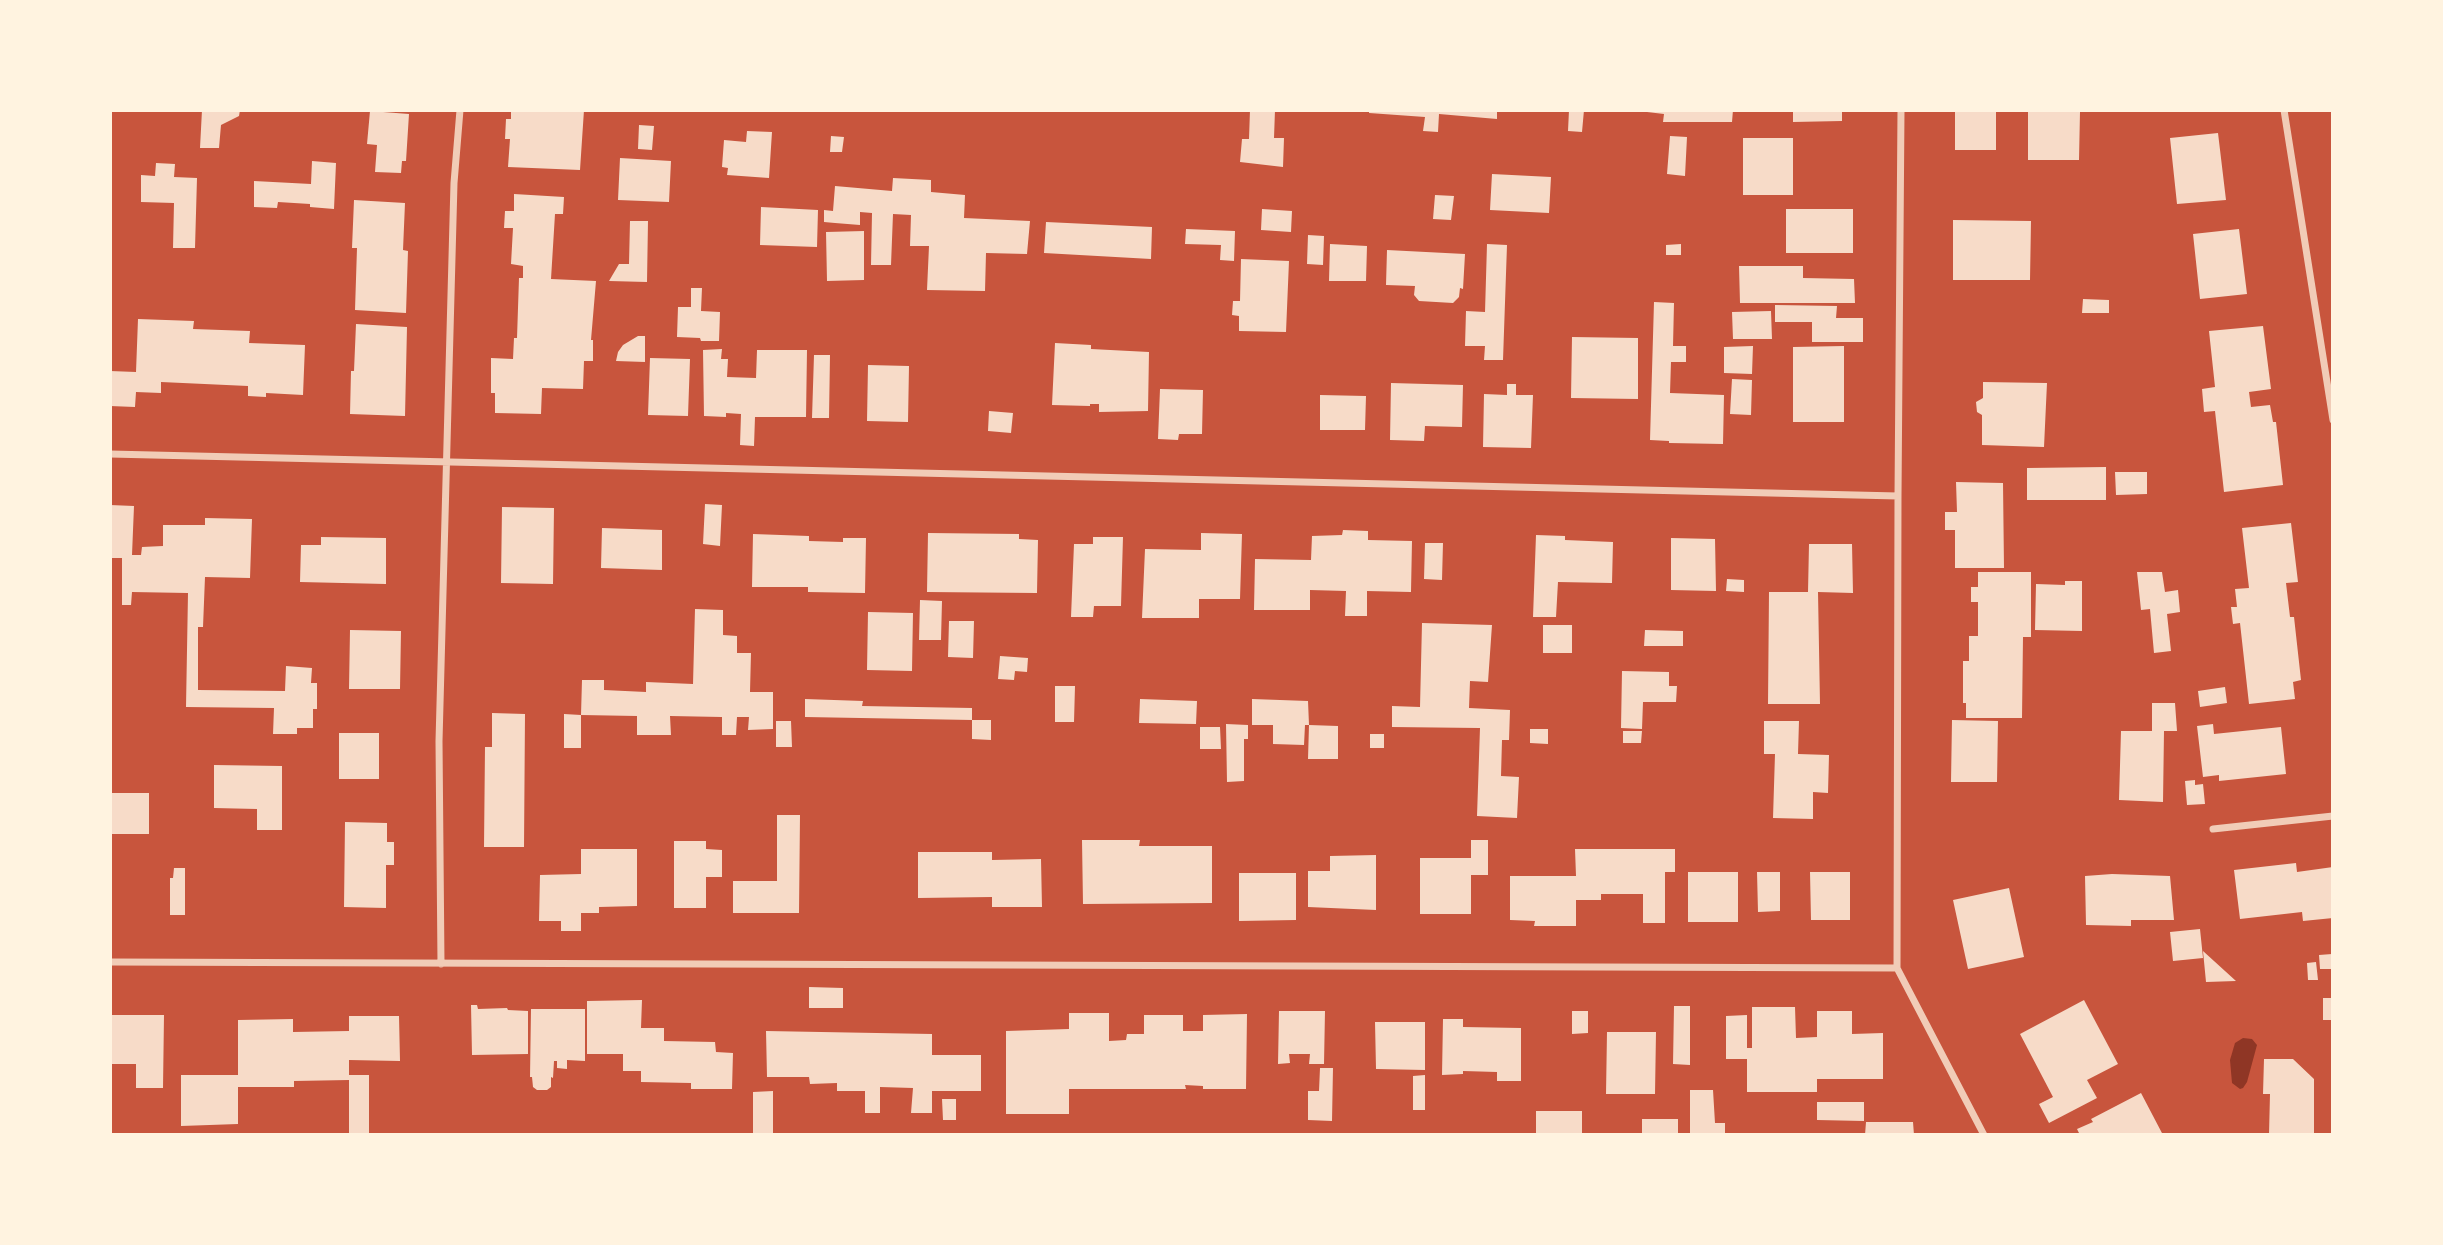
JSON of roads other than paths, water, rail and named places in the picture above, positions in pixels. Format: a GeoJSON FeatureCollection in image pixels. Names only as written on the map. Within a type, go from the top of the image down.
{"type":"FeatureCollection","features":[{"type":"Feature","properties":{"kind":"street"},"geometry":{"type":"LineString","coordinates":[[441,964],[439,741],[454,183],[460,110]]}},
{"type":"Feature","properties":{"kind":"street"},"geometry":{"type":"LineString","coordinates":[[1901,110],[1897,968],[1984,1135]]}},
{"type":"Feature","properties":{"kind":"street"},"geometry":{"type":"LineString","coordinates":[[2284,110],[2333,420]]}},
{"type":"Feature","properties":{"kind":"street"},"geometry":{"type":"LineString","coordinates":[[110,454],[1898,496]]}},
{"type":"Feature","properties":{"kind":"street"},"geometry":{"type":"LineString","coordinates":[[2213,829],[2333,816]]}},
{"type":"Feature","properties":{"kind":"street"},"geometry":{"type":"LineString","coordinates":[[110,962],[1897,968]]}}]}
